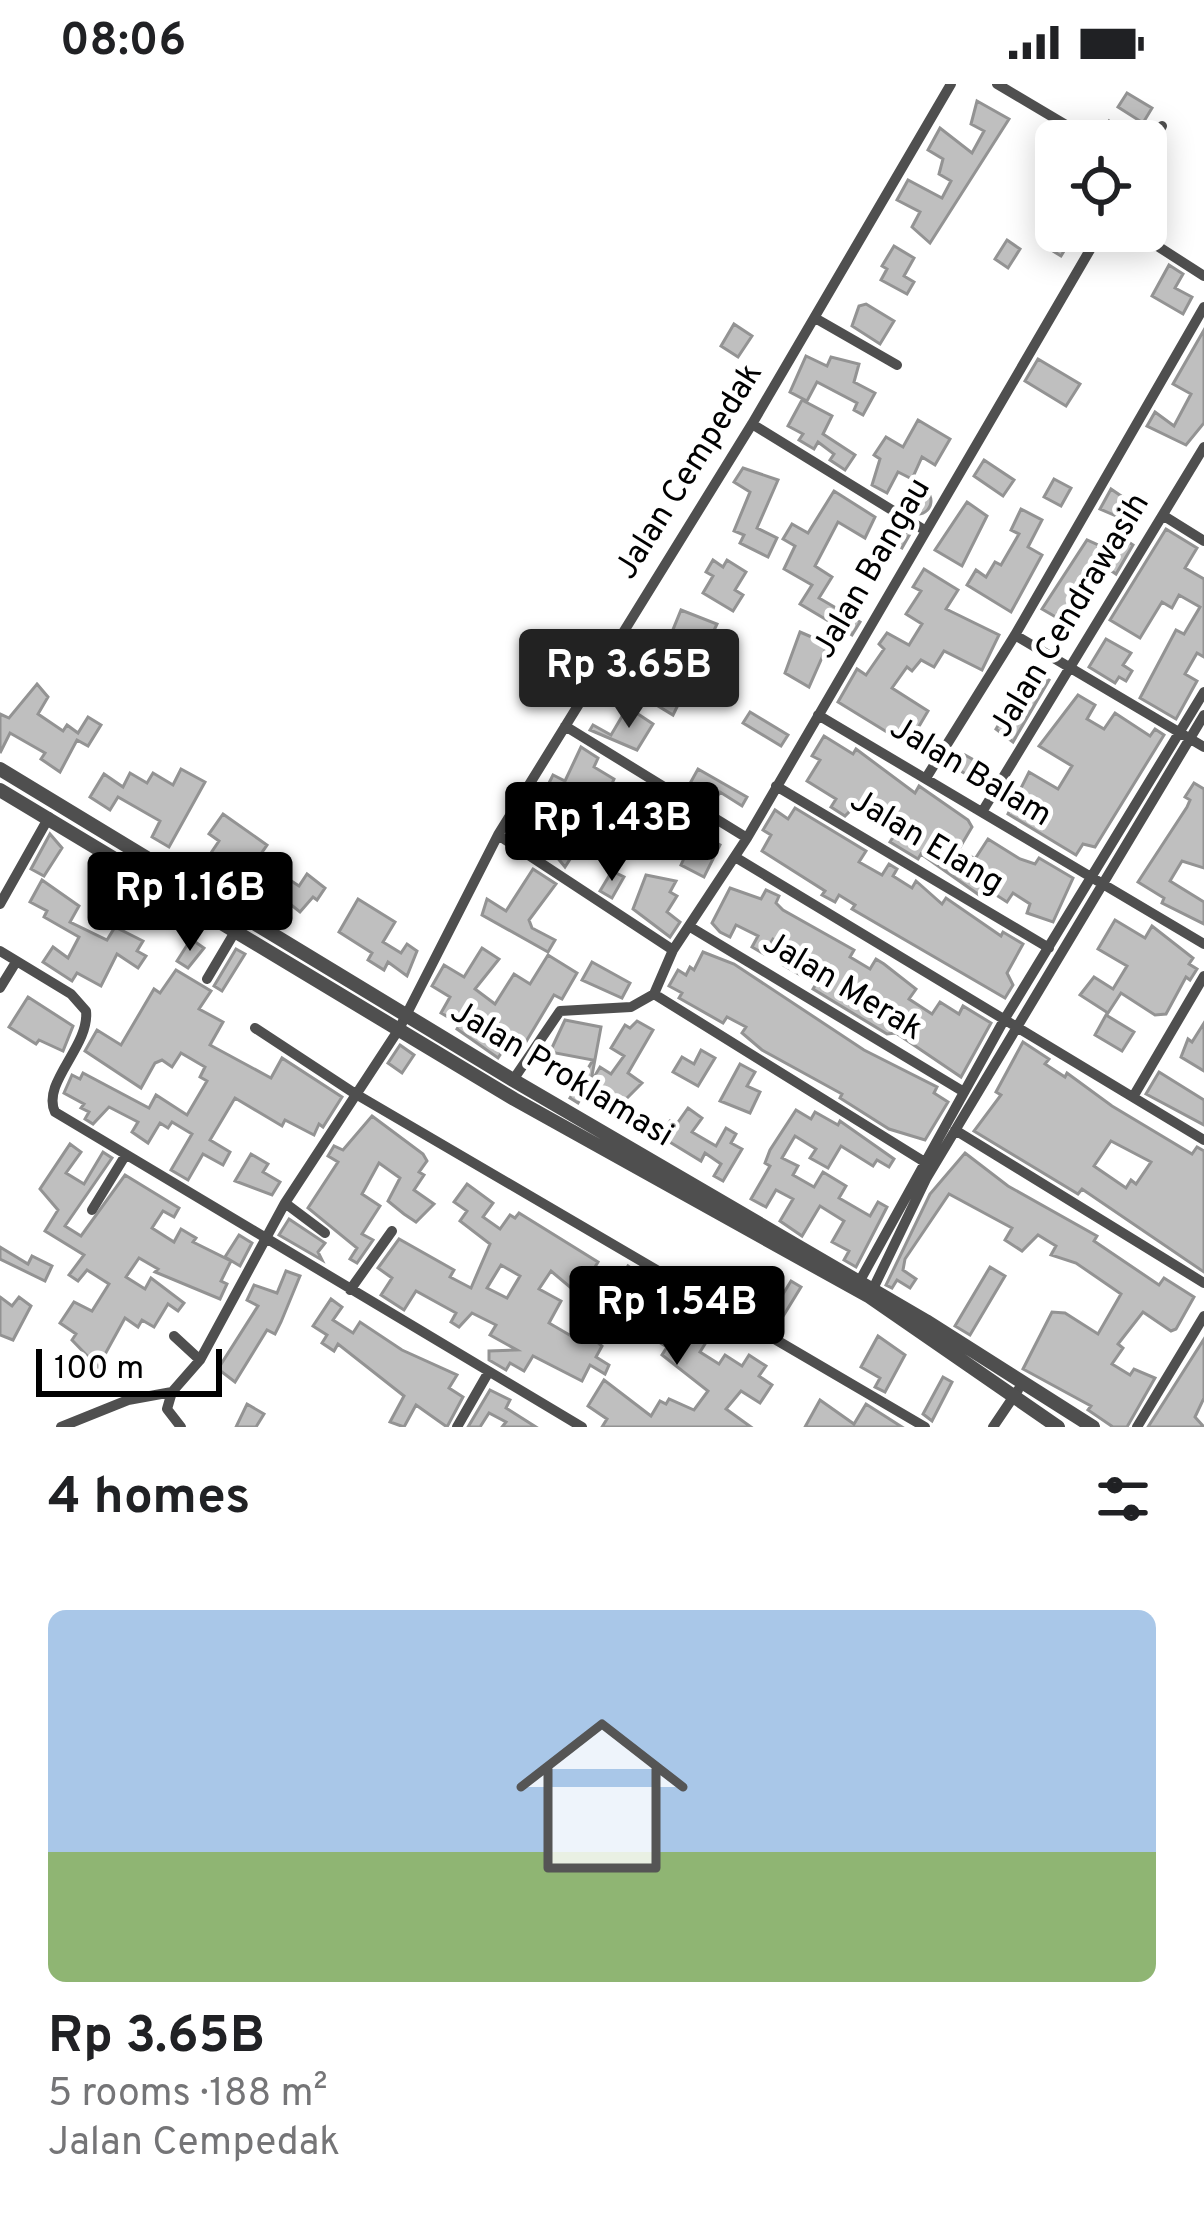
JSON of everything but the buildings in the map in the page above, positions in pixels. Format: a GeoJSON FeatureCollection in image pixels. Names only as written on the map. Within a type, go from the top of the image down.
{"type":"FeatureCollection","features":[{"type":"Feature","properties":{"kind":"street","name":"Jalan Cempedak"},"geometry":{"type":"LineString","coordinates":[[172,1392],[200,1360],[285,1203],[403,1021],[498,835],[752,424],[951,84]]}},
{"type":"Feature","properties":{"kind":"street"},"geometry":{"type":"LineString","coordinates":[[997,84],[1058,120]]}},
{"type":"Feature","properties":{"kind":"street","name":"Jalan Bangau"},"geometry":{"type":"LineString","coordinates":[[654,994],[673,950],[692,928],[747,838],[1089,252]]}},
{"type":"Feature","properties":{"kind":"street"},"geometry":{"type":"LineString","coordinates":[[1167,252],[1204,276]]}},
{"type":"Feature","properties":{"kind":"street"},"geometry":{"type":"LineString","coordinates":[[926,778],[1016,635],[1204,307]]}},
{"type":"Feature","properties":{"kind":"street"},"geometry":{"type":"LineString","coordinates":[[815,318],[897,365]]}},
{"type":"Feature","properties":{"kind":"street"},"geometry":{"type":"LineString","coordinates":[[752,424],[926,531]]}},
{"type":"Feature","properties":{"kind":"street","name":"Jalan Cendrawasih"},"geometry":{"type":"LineString","coordinates":[[982,812],[1204,447]]}},
{"type":"Feature","properties":{"kind":"street"},"geometry":{"type":"LineString","coordinates":[[1164,516],[1204,541]]}},
{"type":"Feature","properties":{"kind":"street"},"geometry":{"type":"LineString","coordinates":[[1016,635],[1204,747]]}},
{"type":"Feature","properties":{"kind":"street"},"geometry":{"type":"LineString","coordinates":[[864,1289],[923,1161],[1185,736],[1204,692]]}},
{"type":"Feature","properties":{"kind":"street","name":"Jalan Balam"},"geometry":{"type":"LineString","coordinates":[[818,715],[1204,944]]}},
{"type":"Feature","properties":{"kind":"street"},"geometry":{"type":"LineString","coordinates":[[1185,736],[1204,715]]}},
{"type":"Feature","properties":{"kind":"street"},"geometry":{"type":"LineString","coordinates":[[565,725],[747,838]]}},
{"type":"Feature","properties":{"kind":"street","name":"Jalan Proklamasi"},"geometry":{"type":"LineString","coordinates":[[0,769],[723,1219],[864,1289]]}},
{"type":"Feature","properties":{"kind":"street","name":"Jalan Elang"},"geometry":{"type":"LineString","coordinates":[[776,786],[1049,948]]}},
{"type":"Feature","properties":{"kind":"street","name":"Jalan Proklamasi"},"geometry":{"type":"LineString","coordinates":[[0,790],[236,930],[513,1080],[864,1289],[1020,1388],[1093,1427]]}},
{"type":"Feature","properties":{"kind":"street"},"geometry":{"type":"LineString","coordinates":[[0,904],[57,803]]}},
{"type":"Feature","properties":{"kind":"street"},"geometry":{"type":"LineString","coordinates":[[498,835],[673,950]]}},
{"type":"Feature","properties":{"kind":"street"},"geometry":{"type":"LineString","coordinates":[[735,857],[1204,1140]]}},
{"type":"Feature","properties":{"kind":"street"},"geometry":{"type":"LineString","coordinates":[[864,1289],[955,1130],[1049,948],[1098,881]]}},
{"type":"Feature","properties":{"kind":"street","name":"Jalan Merak"},"geometry":{"type":"LineString","coordinates":[[692,928],[964,1092]]}},
{"type":"Feature","properties":{"kind":"street"},"geometry":{"type":"LineString","coordinates":[[207,979],[236,930]]}},
{"type":"Feature","properties":{"kind":"street"},"geometry":{"type":"LineString","coordinates":[[0,951],[70,994],[86,1012],[82,1039],[56,1088],[52,1109],[582,1427]]}},
{"type":"Feature","properties":{"kind":"street"},"geometry":{"type":"LineString","coordinates":[[0,988],[16,962]]}},
{"type":"Feature","properties":{"kind":"street"},"geometry":{"type":"LineString","coordinates":[[1132,1097],[1204,976]]}},
{"type":"Feature","properties":{"kind":"street"},"geometry":{"type":"LineString","coordinates":[[513,1080],[560,1011],[632,1007],[654,994],[923,1161]]}},
{"type":"Feature","properties":{"kind":"street"},"geometry":{"type":"LineString","coordinates":[[255,1028],[355,1093],[925,1427]]}},
{"type":"Feature","properties":{"kind":"street"},"geometry":{"type":"LineString","coordinates":[[955,1130],[1204,1283]]}},
{"type":"Feature","properties":{"kind":"street"},"geometry":{"type":"LineString","coordinates":[[92,1210],[125,1156]]}},
{"type":"Feature","properties":{"kind":"street"},"geometry":{"type":"LineString","coordinates":[[285,1203],[325,1233]]}},
{"type":"Feature","properties":{"kind":"street"},"geometry":{"type":"LineString","coordinates":[[350,1289],[392,1231]]}},
{"type":"Feature","properties":{"kind":"street"},"geometry":{"type":"LineString","coordinates":[[1137,1427],[1204,1316]]}},
{"type":"Feature","properties":{"kind":"street"},"geometry":{"type":"LineString","coordinates":[[174,1336],[200,1360]]}},
{"type":"Feature","properties":{"kind":"street"},"geometry":{"type":"LineString","coordinates":[[457,1427],[488,1372]]}},
{"type":"Feature","properties":{"kind":"street"},"geometry":{"type":"LineString","coordinates":[[993,1427],[1020,1388]]}},
{"type":"Feature","properties":{"kind":"street","name":"Jalan Proklamasi"},"geometry":{"type":"LineString","coordinates":[[1020,1388],[1058,1427]]}},
{"type":"Feature","properties":{"kind":"street"},"geometry":{"type":"LineString","coordinates":[[61,1427],[128,1400],[172,1392],[167,1409],[181,1427]]}}]}
